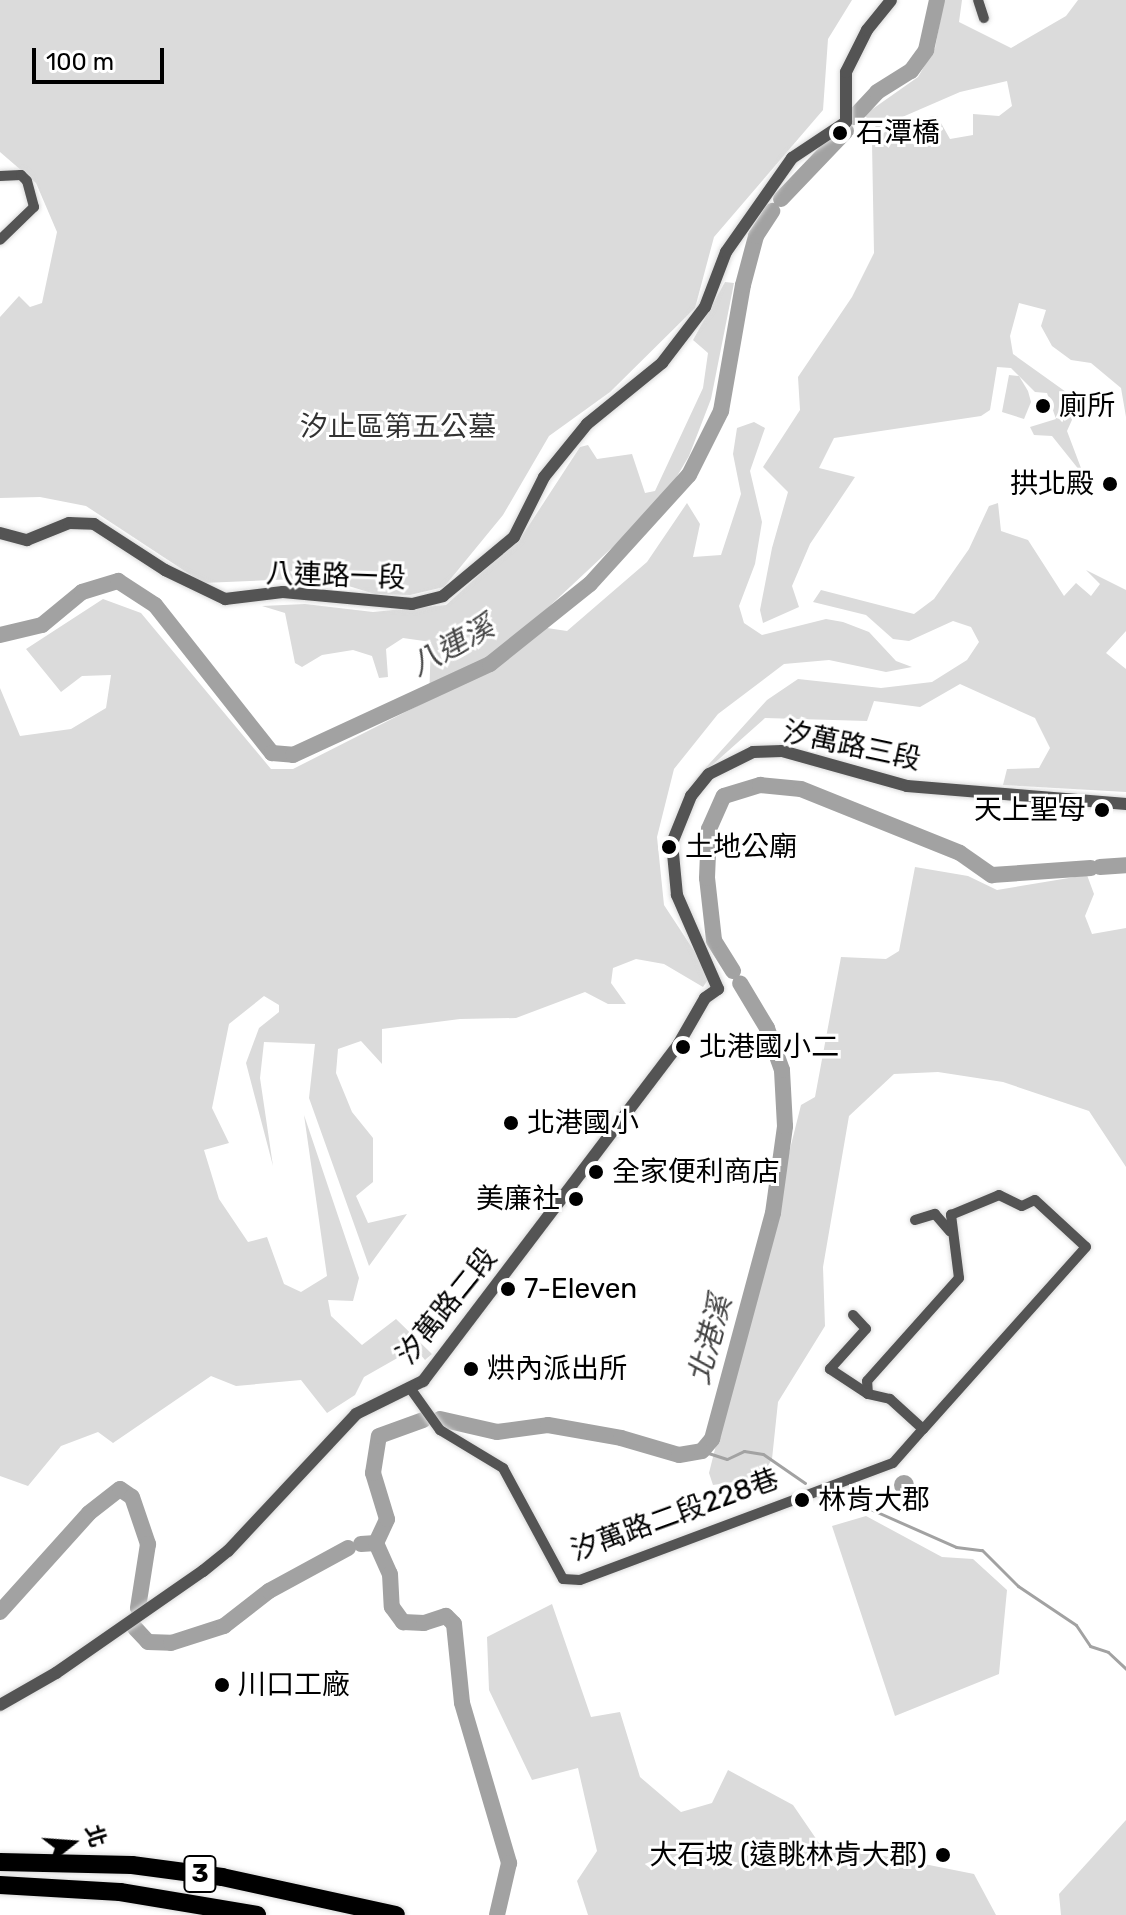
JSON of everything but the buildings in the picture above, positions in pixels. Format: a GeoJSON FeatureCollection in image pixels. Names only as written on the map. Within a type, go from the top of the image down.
{"type":"FeatureCollection","features":[{"type":"Feature","properties":{"kind":"highway","name":"3"},"geometry":{"type":"LineString","coordinates":[[0,1862],[132,1865],[222,1877],[396,1915]]}},
{"type":"Feature","properties":{"kind":"highway","name":"3"},"geometry":{"type":"LineString","coordinates":[[0,1885],[120,1892],[257,1915]]}},
{"type":"Feature","properties":{"kind":"street","name":"八連路一段"},"geometry":{"type":"LineString","coordinates":[[0,533],[27,540],[69,523],[94,524],[165,570],[225,599],[283,592],[412,604],[443,596],[514,537],[544,477],[587,424],[662,363],[705,307],[726,252],[792,158],[846,122],[846,72],[867,30],[891,0]]}},
{"type":"Feature","properties":{"kind":"street"},"geometry":{"type":"LineString","coordinates":[[978,0],[984,18]]}},
{"type":"Feature","properties":{"kind":"street"},"geometry":{"type":"LineString","coordinates":[[0,176],[5,172],[27,181],[34,207],[0,240]]}},
{"type":"Feature","properties":{"kind":"street","name":"汐萬路三段"},"geometry":{"type":"LineString","coordinates":[[718,989],[677,895],[672,843],[691,796],[709,774],[753,752],[782,751],[907,786],[1126,804]]}},
{"type":"Feature","properties":{"kind":"street","name":"汐萬路二段"},"geometry":{"type":"LineString","coordinates":[[0,1705],[56,1673],[203,1571],[228,1551],[356,1414],[423,1381],[678,1045],[705,998],[718,989]]}},
{"type":"Feature","properties":{"kind":"street"},"geometry":{"type":"LineString","coordinates":[[853,1315],[866,1329],[830,1369],[868,1394],[890,1399],[923,1429],[1086,1247],[1035,1200],[1022,1206],[999,1195],[951,1215],[950,1231],[959,1278],[867,1381],[868,1394]]}},
{"type":"Feature","properties":{"kind":"street"},"geometry":{"type":"LineString","coordinates":[[915,1220],[935,1214],[950,1231]]}},
{"type":"Feature","properties":{"kind":"street","name":"汐萬路二段228巷"},"geometry":{"type":"LineString","coordinates":[[410,1388],[440,1430],[503,1468],[563,1579],[580,1580],[654,1554],[815,1490],[893,1463],[923,1429]]}},
{"type":"Feature","properties":{"kind":"green space","name":"汐止區第五公墓"},"geometry":{"type":"Polygon","coordinates":[[[0,0],[852,0],[828,39],[823,110],[714,237],[695,308],[610,392],[549,436],[503,515],[444,587],[410,595],[375,594],[322,578],[203,583],[86,506],[40,497],[0,498],[0,317],[19,296],[30,307],[42,303],[57,232],[36,183],[0,152],[0,0]]]}},
{"type":"Feature","properties":{"kind":"green space"},"geometry":{"type":"Polygon","coordinates":[[[944,0],[962,0],[959,22],[1011,48],[1066,16],[1078,0],[1126,0],[1126,417],[1121,388],[1091,363],[1071,360],[1052,346],[1041,326],[1046,310],[1019,303],[1010,336],[1013,354],[1080,402],[1067,431],[1084,476],[1052,436],[1034,435],[1030,427],[1056,419],[1047,393],[1035,392],[1011,368],[997,367],[990,410],[981,416],[834,438],[819,468],[855,477],[810,544],[792,586],[799,607],[763,623],[760,610],[772,548],[788,492],[763,467],[800,410],[798,377],[852,297],[874,253],[872,143],[898,121],[937,116],[950,139],[973,135],[973,114],[999,116],[1012,106],[1007,81],[960,92],[877,128],[864,115],[918,77],[935,48],[944,0]]]}},
{"type":"Feature","properties":{"kind":"green space"},"geometry":{"type":"Polygon","coordinates":[[[725,282],[734,283],[711,399],[689,456],[663,500],[539,616],[547,628],[567,631],[647,562],[687,503],[700,524],[693,557],[721,555],[741,494],[733,454],[737,428],[754,422],[765,428],[750,471],[762,522],[755,564],[739,606],[744,623],[762,635],[826,619],[843,622],[869,632],[896,661],[912,667],[886,672],[829,660],[784,664],[718,714],[674,769],[657,837],[664,905],[702,963],[709,978],[703,987],[664,964],[636,959],[613,968],[611,983],[626,1004],[608,1004],[585,992],[516,1018],[460,1019],[382,1029],[382,1064],[361,1041],[338,1049],[336,1073],[352,1112],[373,1138],[373,1182],[356,1196],[368,1223],[407,1214],[369,1266],[309,1098],[315,1044],[264,1042],[260,1078],[273,1166],[246,1063],[259,1028],[279,1012],[279,1005],[264,996],[229,1024],[212,1108],[229,1143],[204,1150],[219,1199],[248,1242],[267,1237],[284,1284],[301,1292],[327,1276],[304,1115],[359,1278],[353,1301],[328,1300],[331,1316],[362,1345],[396,1319],[432,1354],[425,1360],[415,1348],[364,1377],[355,1395],[327,1413],[301,1380],[236,1386],[211,1376],[113,1443],[98,1432],[61,1446],[28,1486],[0,1476],[0,688],[20,736],[71,729],[106,708],[111,675],[82,676],[61,692],[26,649],[103,599],[141,613],[271,769],[293,769],[429,700],[431,642],[403,638],[386,649],[388,677],[379,678],[372,656],[353,650],[322,655],[302,667],[295,663],[285,613],[262,606],[305,604],[373,612],[446,605],[522,536],[580,447],[588,445],[597,459],[632,454],[645,493],[655,491],[703,388],[708,353],[693,340],[725,282]]]}},
{"type":"Feature","properties":{"kind":"green space"},"geometry":{"type":"Polygon","coordinates":[[[1009,375],[1019,376],[1028,391],[1031,402],[1024,419],[1002,412],[1009,375]]]}},
{"type":"Feature","properties":{"kind":"green space"},"geometry":{"type":"Polygon","coordinates":[[[998,503],[1001,531],[1028,540],[1064,596],[1076,583],[1091,596],[1100,584],[1086,570],[1126,590],[1126,631],[1106,653],[1126,669],[1126,792],[1003,785],[1007,769],[1039,768],[1050,748],[1035,718],[960,684],[920,707],[874,701],[867,721],[765,718],[691,784],[767,700],[798,679],[881,688],[932,682],[967,660],[979,642],[971,627],[953,621],[909,641],[893,639],[866,615],[813,602],[821,590],[914,614],[934,599],[969,549],[989,506],[998,503]]]}},
{"type":"Feature","properties":{"kind":"green space"},"geometry":{"type":"Polygon","coordinates":[[[915,867],[968,876],[997,890],[1087,875],[1094,894],[1085,916],[1092,934],[1126,928],[1126,1167],[1089,1111],[1003,1082],[938,1072],[894,1074],[849,1116],[823,1267],[825,1326],[778,1402],[772,1459],[761,1478],[713,1485],[709,1473],[801,1105],[815,1097],[841,957],[886,959],[899,951],[915,867]]]}},
{"type":"Feature","properties":{"kind":"green space"},"geometry":{"type":"Polygon","coordinates":[[[866,1516],[942,1557],[973,1559],[1007,1590],[999,1674],[895,1716],[832,1526],[866,1516]]]}},
{"type":"Feature","properties":{"kind":"green space"},"geometry":{"type":"Polygon","coordinates":[[[552,1604],[591,1717],[620,1712],[640,1777],[681,1812],[712,1803],[728,1770],[793,1805],[819,1843],[974,1874],[996,1915],[588,1915],[577,1881],[597,1851],[578,1768],[532,1780],[489,1690],[487,1637],[552,1604]]]}},
{"type":"Feature","properties":{"kind":"green space"},"geometry":{"type":"Polygon","coordinates":[[[1126,1820],[1126,1915],[1061,1915],[1059,1894],[1126,1820]]]}},
{"type":"Feature","properties":{"kind":"shaded area"},"geometry":{"type":"Polygon","coordinates":[[[904,1475],[911,1478],[914,1485],[911,1492],[904,1495],[897,1492],[894,1485],[897,1478],[904,1475]]]}},
{"type":"Feature","properties":{"kind":"waterway","name":"八連溪"},"geometry":{"type":"LineString","coordinates":[[854,117],[877,92],[911,71],[926,50],[937,0]]}},
{"type":"Feature","properties":{"kind":"waterway","name":"八連溪"},"geometry":{"type":"LineString","coordinates":[[781,199],[846,131]]}},
{"type":"Feature","properties":{"kind":"waterway","name":"八連溪"},"geometry":{"type":"LineString","coordinates":[[0,635],[42,625],[82,592],[118,581],[155,605],[272,753],[293,755],[490,664],[590,584],[689,475],[721,411],[743,285],[756,236],[772,211]]}},
{"type":"Feature","properties":{"kind":"waterway","name":"北港溪"},"geometry":{"type":"LineString","coordinates":[[733,971],[714,940],[707,878],[709,829],[724,796],[760,785],[801,789],[960,853],[992,875],[1091,868]]}},
{"type":"Feature","properties":{"kind":"waterway","name":"北港溪"},"geometry":{"type":"LineString","coordinates":[[1100,867],[1126,865]]}},
{"type":"Feature","properties":{"kind":"waterway","name":"北港溪"},"geometry":{"type":"LineString","coordinates":[[440,1419],[497,1432],[548,1425],[621,1438],[679,1455],[702,1451],[712,1439],[773,1213],[785,1126],[782,1070],[767,1028],[740,983]]}},
{"type":"Feature","properties":{"kind":"waterway","name":"北港溪"},"geometry":{"type":"LineString","coordinates":[[361,1544],[376,1543],[387,1519],[373,1473],[379,1436],[423,1420]]}},
{"type":"Feature","properties":{"kind":"waterway"},"geometry":{"type":"LineString","coordinates":[[702,1451],[727,1459],[744,1451],[763,1454],[805,1483]]}},
{"type":"Feature","properties":{"kind":"waterway","name":"北港溪"},"geometry":{"type":"LineString","coordinates":[[0,1612],[89,1513],[120,1489],[132,1497],[148,1544],[138,1608]]}},
{"type":"Feature","properties":{"kind":"waterway"},"geometry":{"type":"LineString","coordinates":[[859,1504],[956,1547],[982,1550],[1018,1586],[1076,1625],[1090,1646],[1108,1652],[1126,1669]]}},
{"type":"Feature","properties":{"kind":"waterway"},"geometry":{"type":"LineString","coordinates":[[376,1543],[390,1574],[392,1607],[403,1622],[424,1623],[446,1616],[454,1624],[462,1703],[509,1863],[497,1915]]}},
{"type":"Feature","properties":{"kind":"waterway","name":"北港溪"},"geometry":{"type":"LineString","coordinates":[[135,1628],[148,1642],[171,1643],[224,1626],[269,1591],[348,1548]]}},
{"type":"Feature","properties":{"kind":"place","name":"石潭橋"},"geometry":{"type":"Point","coordinates":[840,133]}},
{"type":"Feature","properties":{"kind":"place","name":"廁所"},"geometry":{"type":"Point","coordinates":[1043,406]}},
{"type":"Feature","properties":{"kind":"place","name":"拱北殿"},"geometry":{"type":"Point","coordinates":[1110,484]}},
{"type":"Feature","properties":{"kind":"place","name":"天上聖母"},"geometry":{"type":"Point","coordinates":[1102,810]}},
{"type":"Feature","properties":{"kind":"place","name":"土地公廟"},"geometry":{"type":"Point","coordinates":[669,847]}},
{"type":"Feature","properties":{"kind":"place","name":"北港國小二"},"geometry":{"type":"Point","coordinates":[683,1047]}},
{"type":"Feature","properties":{"kind":"place","name":"北港國小"},"geometry":{"type":"Point","coordinates":[511,1123]}},
{"type":"Feature","properties":{"kind":"place","name":"全家便利商店"},"geometry":{"type":"Point","coordinates":[596,1172]}},
{"type":"Feature","properties":{"kind":"place","name":"美廉社"},"geometry":{"type":"Point","coordinates":[576,1199]}},
{"type":"Feature","properties":{"kind":"place","name":"7-Eleven"},"geometry":{"type":"Point","coordinates":[508,1289]}},
{"type":"Feature","properties":{"kind":"place","name":"烘內派出所"},"geometry":{"type":"Point","coordinates":[471,1369]}},
{"type":"Feature","properties":{"kind":"place","name":"林肯大郡"},"geometry":{"type":"Point","coordinates":[802,1500]}},
{"type":"Feature","properties":{"kind":"place","name":"川口工廠"},"geometry":{"type":"Point","coordinates":[222,1685]}},
{"type":"Feature","properties":{"kind":"place","name":"大石坡 (遠眺林肯大郡)"},"geometry":{"type":"Point","coordinates":[943,1855]}}]}
